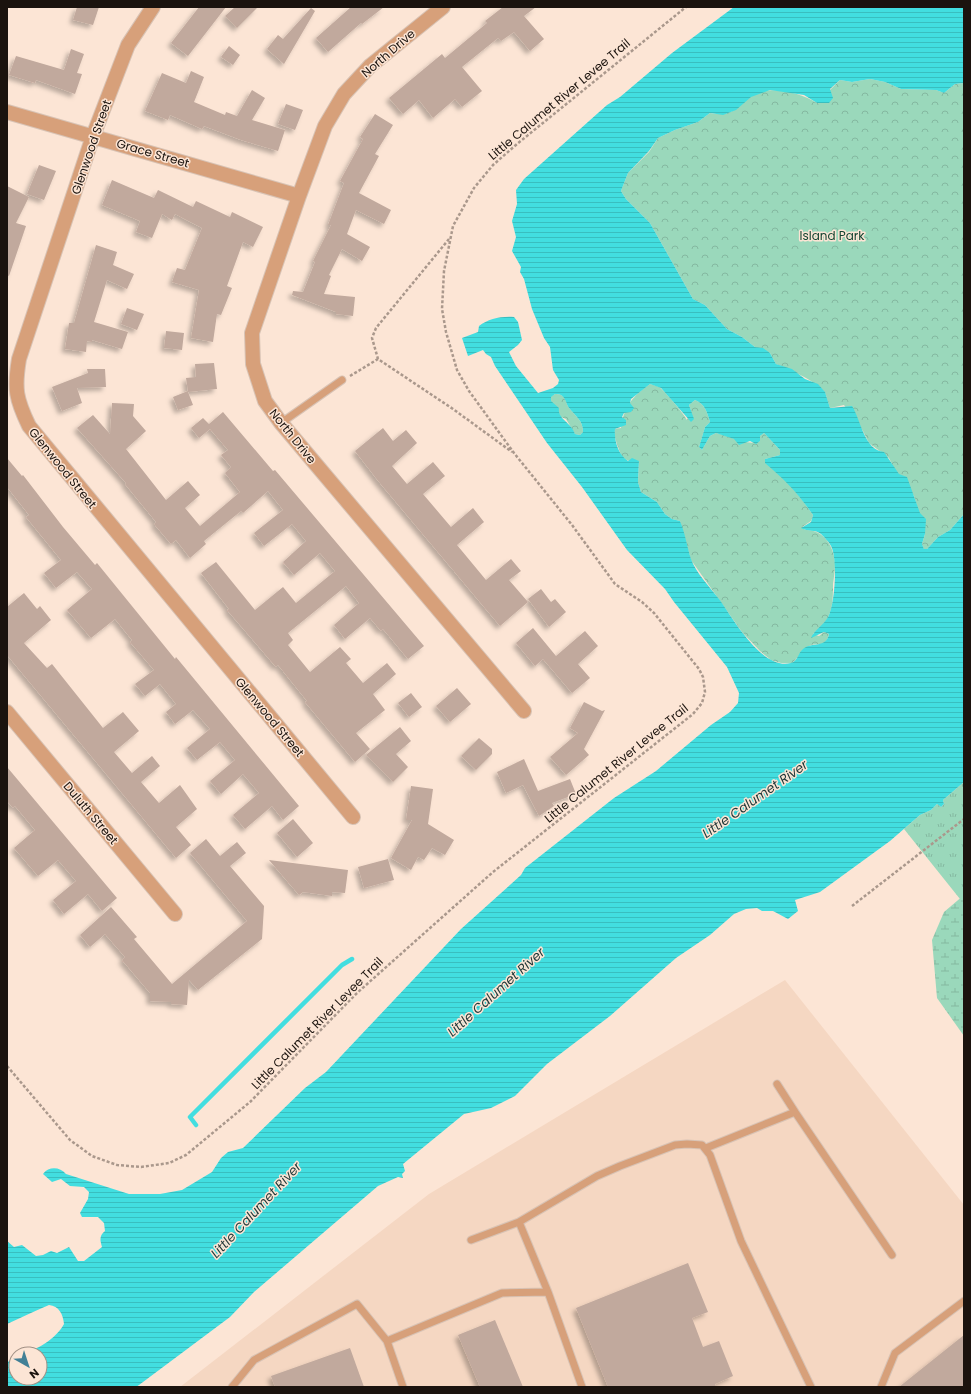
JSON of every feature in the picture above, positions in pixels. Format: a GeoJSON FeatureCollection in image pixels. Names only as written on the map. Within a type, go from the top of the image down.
{"type":"FeatureCollection","features":[{"type":"Feature","properties":{"kind":"street","name":"Glenwood Street"},"geometry":{"type":"LineString","coordinates":[[153,7],[128,45],[93,136],[19,359],[15,381],[18,404],[29,426],[353,817]]}},
{"type":"Feature","properties":{"kind":"street","name":"North Drive"},"geometry":{"type":"LineString","coordinates":[[443,7],[370,66],[344,94],[325,126],[298,196],[252,333],[252,364],[265,401],[281,423],[524,711]]}},
{"type":"Feature","properties":{"kind":"street","name":"Grace Street"},"geometry":{"type":"LineString","coordinates":[[7,112],[298,196]]}},
{"type":"Feature","properties":{"kind":"street","name":"Duluth Street"},"geometry":{"type":"LineString","coordinates":[[7,712],[175,914]]}},
{"type":"Feature","properties":{"kind":"lane"},"geometry":{"type":"LineString","coordinates":[[281,423],[342,380]]}},
{"type":"Feature","properties":{"kind":"lane"},"geometry":{"type":"LineString","coordinates":[[777,1084],[892,1255]]}},
{"type":"Feature","properties":{"kind":"lane"},"geometry":{"type":"LineString","coordinates":[[471,1240],[519,1222],[597,1176],[646,1155],[680,1144],[696,1144],[706,1148],[795,1112]]}},
{"type":"Feature","properties":{"kind":"lane"},"geometry":{"type":"LineString","coordinates":[[706,1148],[741,1241],[810,1387]]}},
{"type":"Feature","properties":{"kind":"lane"},"geometry":{"type":"LineString","coordinates":[[519,1222],[548,1292],[582,1387]]}},
{"type":"Feature","properties":{"kind":"lane"},"geometry":{"type":"LineString","coordinates":[[387,1341],[502,1293],[548,1292]]}},
{"type":"Feature","properties":{"kind":"lane"},"geometry":{"type":"LineString","coordinates":[[881,1387],[894,1353],[964,1301]]}},
{"type":"Feature","properties":{"kind":"lane"},"geometry":{"type":"LineString","coordinates":[[232,1387],[254,1360],[356,1304],[387,1341],[403,1387]]}},
{"type":"Feature","properties":{"kind":"path","name":"Little Calumet River Levee Trail"},"geometry":{"type":"LineString","coordinates":[[7,1066],[70,1140],[92,1156],[117,1165],[134,1167],[158,1166],[178,1160],[198,1147],[240,1112],[295,1058],[357,993],[493,872],[634,762],[698,709],[704,698],[705,686],[699,669],[654,613],[642,602],[615,584],[572,525],[514,453],[463,381],[457,370],[446,332],[442,309],[443,290],[453,226],[467,198],[493,165],[637,45],[686,7]]}},
{"type":"Feature","properties":{"kind":"path"},"geometry":{"type":"LineString","coordinates":[[450,238],[376,328],[372,338],[378,359],[453,409],[514,453]]}},
{"type":"Feature","properties":{"kind":"path"},"geometry":{"type":"LineString","coordinates":[[342,380],[378,359]]}},
{"type":"Feature","properties":{"kind":"path"},"geometry":{"type":"LineString","coordinates":[[852,906],[964,819]]}},
{"type":"Feature","properties":{"kind":"shaded area"},"geometry":{"type":"Polygon","coordinates":[[[785,980],[964,1205],[964,1387],[180,1387],[429,1194],[785,980]]]}},
{"type":"Feature","properties":{"kind":"green space","name":"Island Park"},"geometry":{"type":"Polygon","coordinates":[[[870,79],[885,82],[901,89],[936,90],[944,93],[955,84],[964,83],[964,514],[950,530],[938,537],[927,549],[924,549],[922,544],[925,534],[914,496],[894,468],[889,458],[869,443],[863,431],[844,405],[830,408],[825,393],[817,385],[795,372],[776,364],[770,353],[755,347],[742,337],[727,329],[705,305],[693,299],[650,223],[626,199],[621,191],[628,173],[649,152],[658,138],[698,122],[710,113],[728,113],[757,93],[774,90],[793,93],[817,103],[840,80],[852,82],[870,79]]]}},
{"type":"Feature","properties":{"kind":"green space"},"geometry":{"type":"Polygon","coordinates":[[[650,384],[662,389],[687,420],[691,411],[689,405],[695,400],[703,406],[707,412],[710,422],[705,427],[699,447],[702,450],[710,436],[716,433],[749,443],[760,441],[760,436],[764,433],[780,450],[780,455],[765,459],[791,486],[813,515],[811,521],[802,527],[805,530],[817,532],[830,545],[835,563],[832,604],[828,618],[813,634],[819,636],[824,632],[829,634],[823,644],[809,646],[792,663],[781,663],[771,660],[742,632],[691,560],[680,521],[672,519],[665,514],[657,502],[641,492],[638,482],[639,462],[626,460],[622,456],[615,438],[615,429],[621,428],[624,414],[630,402],[650,384]]]}},
{"type":"Feature","properties":{"kind":"green space"},"geometry":{"type":"Polygon","coordinates":[[[555,394],[564,397],[569,408],[579,419],[583,428],[583,432],[580,435],[575,434],[566,419],[561,417],[550,401],[550,397],[555,394]]]}},
{"type":"Feature","properties":{"kind":"green space"},"geometry":{"type":"Polygon","coordinates":[[[964,782],[964,904],[904,829],[920,815],[931,810],[937,804],[941,807],[944,804],[943,800],[964,782]]]}},
{"type":"Feature","properties":{"kind":"green space"},"geometry":{"type":"Polygon","coordinates":[[[964,895],[964,1036],[937,998],[932,940],[944,912],[964,895]]]}},
{"type":"Feature","properties":{"kind":"water","name":"Little Calumet River"},"geometry":{"type":"Polygon","coordinates":[[[734,7],[964,7],[964,83],[955,84],[944,93],[936,90],[901,89],[885,82],[870,79],[852,82],[840,80],[830,89],[833,98],[829,103],[817,103],[804,95],[770,90],[751,97],[736,110],[723,115],[710,113],[698,122],[658,138],[649,151],[628,173],[621,191],[626,199],[650,223],[693,299],[705,305],[727,329],[742,337],[755,347],[763,348],[770,353],[776,364],[792,369],[805,379],[818,384],[825,392],[830,408],[852,406],[867,440],[877,450],[884,452],[899,474],[907,477],[920,513],[926,519],[925,534],[922,544],[924,549],[927,549],[938,537],[950,530],[964,514],[964,782],[943,800],[944,804],[941,807],[937,804],[931,810],[920,815],[890,841],[820,892],[795,900],[798,911],[788,919],[773,911],[762,911],[757,908],[746,909],[734,914],[710,935],[676,958],[610,1016],[547,1064],[515,1096],[491,1108],[464,1114],[403,1164],[405,1171],[402,1174],[403,1178],[398,1177],[378,1186],[254,1292],[230,1317],[136,1387],[7,1387],[8,1362],[8,1386],[48,1386],[48,1346],[41,1346],[56,1335],[64,1324],[60,1311],[49,1305],[7,1324],[7,1241],[14,1247],[22,1245],[36,1256],[43,1255],[51,1251],[57,1253],[69,1247],[78,1261],[84,1261],[102,1247],[100,1238],[105,1231],[104,1223],[98,1217],[82,1217],[80,1213],[88,1199],[89,1192],[84,1187],[70,1186],[61,1179],[52,1182],[43,1174],[45,1171],[54,1168],[58,1169],[66,1174],[129,1194],[160,1194],[182,1190],[212,1172],[221,1158],[228,1152],[243,1148],[305,1088],[326,1072],[461,929],[521,875],[525,868],[614,798],[656,771],[711,725],[730,712],[738,703],[739,693],[727,667],[665,589],[627,550],[582,487],[547,443],[495,366],[491,357],[483,350],[468,356],[462,338],[478,332],[479,326],[491,320],[504,317],[514,317],[518,322],[522,340],[509,352],[516,366],[538,393],[553,388],[558,384],[559,380],[553,370],[550,347],[544,338],[532,309],[524,279],[520,272],[521,267],[512,251],[516,237],[512,221],[517,204],[516,190],[524,179],[607,105],[620,97],[672,53],[734,7]],[[650,384],[631,399],[630,403],[634,408],[631,412],[624,413],[622,417],[626,420],[626,425],[615,429],[615,438],[619,451],[628,461],[632,458],[639,461],[638,482],[641,492],[657,502],[665,514],[672,519],[680,521],[693,564],[740,630],[759,651],[769,659],[780,663],[791,663],[797,659],[803,649],[810,645],[825,642],[829,634],[824,632],[811,638],[814,632],[828,617],[832,602],[835,571],[831,546],[819,532],[801,528],[811,522],[813,515],[802,500],[779,475],[765,463],[765,459],[780,455],[780,450],[764,433],[760,436],[760,441],[756,444],[750,441],[739,445],[734,439],[716,433],[710,436],[702,450],[699,447],[705,427],[710,422],[707,412],[701,404],[695,400],[689,405],[694,419],[691,422],[661,388],[650,384]],[[555,394],[551,397],[551,401],[559,408],[560,415],[571,426],[575,434],[580,435],[583,432],[582,424],[569,408],[563,396],[560,394],[555,394]]]}},
{"type":"Feature","properties":{"kind":"building"},"geometry":{"type":"Polygon","coordinates":[[[77,7],[99,7],[93,25],[73,20],[77,7]]]}},
{"type":"Feature","properties":{"kind":"building"},"geometry":{"type":"Polygon","coordinates":[[[199,7],[226,7],[188,56],[171,43],[199,7]]]}},
{"type":"Feature","properties":{"kind":"building"},"geometry":{"type":"Polygon","coordinates":[[[235,7],[258,7],[237,28],[225,16],[235,7]]]}},
{"type":"Feature","properties":{"kind":"building"},"geometry":{"type":"Polygon","coordinates":[[[351,7],[384,7],[362,24],[361,23],[328,52],[316,38],[351,7]]]}},
{"type":"Feature","properties":{"kind":"building"},"geometry":{"type":"Polygon","coordinates":[[[503,7],[536,7],[524,16],[544,39],[530,51],[514,32],[501,41],[498,38],[462,67],[482,91],[462,107],[455,99],[433,118],[419,100],[403,114],[389,98],[442,54],[445,58],[487,23],[485,21],[503,7]]]}},
{"type":"Feature","properties":{"kind":"building"},"geometry":{"type":"Polygon","coordinates":[[[311,8],[315,11],[284,64],[267,49],[278,35],[283,39],[311,8]]]}},
{"type":"Feature","properties":{"kind":"building"},"geometry":{"type":"Polygon","coordinates":[[[229,46],[240,55],[233,65],[221,57],[229,46]]]}},
{"type":"Feature","properties":{"kind":"building"},"geometry":{"type":"Polygon","coordinates":[[[71,49],[84,54],[77,73],[82,74],[75,94],[36,80],[35,83],[9,75],[16,56],[64,70],[71,49]]]}},
{"type":"Feature","properties":{"kind":"building"},"geometry":{"type":"Polygon","coordinates":[[[191,71],[204,77],[194,102],[225,115],[226,112],[237,116],[252,90],[265,98],[252,120],[285,130],[278,151],[241,140],[204,126],[202,129],[170,115],[168,120],[145,111],[162,73],[186,83],[191,71]]]}},
{"type":"Feature","properties":{"kind":"building"},"geometry":{"type":"Polygon","coordinates":[[[286,104],[303,110],[295,130],[278,124],[286,104]]]}},
{"type":"Feature","properties":{"kind":"building"},"geometry":{"type":"Polygon","coordinates":[[[375,114],[393,125],[375,154],[379,156],[359,193],[391,210],[384,224],[356,210],[347,234],[370,247],[362,261],[342,249],[329,275],[331,276],[324,294],[355,297],[353,316],[336,314],[336,312],[292,295],[293,291],[303,292],[315,262],[313,261],[331,225],[328,225],[344,183],[340,181],[363,139],[360,137],[375,114]]]}},
{"type":"Feature","properties":{"kind":"building"},"geometry":{"type":"Polygon","coordinates":[[[39,165],[56,171],[44,200],[27,194],[39,165]]]}},
{"type":"Feature","properties":{"kind":"building"},"geometry":{"type":"Polygon","coordinates":[[[112,180],[154,198],[158,190],[193,207],[196,201],[230,217],[232,212],[263,227],[253,247],[243,242],[227,286],[232,288],[221,315],[217,314],[213,342],[191,338],[199,290],[172,282],[177,268],[185,270],[202,228],[175,214],[172,220],[162,214],[152,238],[136,232],[140,221],[102,205],[112,180]]]}},
{"type":"Feature","properties":{"kind":"building"},"geometry":{"type":"Polygon","coordinates":[[[7,186],[29,197],[16,223],[26,226],[9,276],[7,275],[7,186]]]}},
{"type":"Feature","properties":{"kind":"building"},"geometry":{"type":"Polygon","coordinates":[[[96,245],[117,252],[113,265],[134,274],[127,289],[107,280],[94,322],[128,332],[122,349],[92,340],[92,342],[87,341],[86,352],[65,349],[69,323],[74,323],[96,245]]]}},
{"type":"Feature","properties":{"kind":"building"},"geometry":{"type":"Polygon","coordinates":[[[127,308],[144,314],[137,330],[121,324],[127,308]]]}},
{"type":"Feature","properties":{"kind":"building"},"geometry":{"type":"Polygon","coordinates":[[[166,331],[184,333],[182,350],[164,348],[166,331]]]}},
{"type":"Feature","properties":{"kind":"building"},"geometry":{"type":"Polygon","coordinates":[[[214,363],[217,389],[188,392],[193,405],[178,410],[173,397],[188,391],[186,378],[196,377],[195,364],[214,363]]]}},
{"type":"Feature","properties":{"kind":"building"},"geometry":{"type":"Polygon","coordinates":[[[87,369],[105,369],[106,387],[77,388],[82,403],[62,411],[52,387],[88,373],[87,369]]]}},
{"type":"Feature","properties":{"kind":"building"},"geometry":{"type":"Polygon","coordinates":[[[112,403],[134,404],[133,416],[146,431],[126,449],[166,500],[188,481],[200,495],[185,508],[200,526],[240,492],[225,473],[231,467],[221,455],[228,450],[210,429],[199,438],[191,428],[203,418],[209,424],[223,412],[273,471],[275,470],[424,646],[408,659],[383,629],[381,631],[370,618],[345,639],[334,625],[359,603],[346,586],[288,633],[293,640],[288,645],[310,672],[340,647],[351,659],[346,663],[363,683],[387,663],[396,674],[373,694],[385,710],[356,733],[370,749],[355,762],[305,702],[307,701],[278,665],[276,667],[227,610],[229,609],[201,573],[216,562],[255,610],[283,587],[296,603],[335,571],[320,553],[294,575],[283,562],[306,541],[292,524],[264,546],[254,533],[283,510],[268,491],[243,513],[241,511],[204,541],[206,544],[190,558],[176,540],[171,544],[154,524],[156,522],[125,484],[126,483],[77,428],[93,415],[110,434],[112,403]]]}},
{"type":"Feature","properties":{"kind":"building"},"geometry":{"type":"Polygon","coordinates":[[[383,428],[393,441],[406,430],[417,443],[392,466],[407,484],[433,462],[445,476],[423,494],[451,527],[473,508],[484,522],[457,545],[486,580],[511,559],[521,571],[509,580],[528,602],[500,626],[379,482],[355,451],[383,428]]]}},
{"type":"Feature","properties":{"kind":"building"},"geometry":{"type":"Polygon","coordinates":[[[7,458],[22,476],[23,475],[63,527],[95,565],[97,563],[175,659],[176,657],[299,806],[283,820],[272,806],[245,829],[233,815],[259,793],[243,774],[221,794],[210,781],[235,760],[220,742],[197,760],[187,748],[210,729],[193,710],[175,724],[166,712],[176,704],[160,684],[145,696],[135,684],[154,670],[130,642],[132,640],[115,619],[91,638],[67,610],[92,589],[77,572],[56,588],[44,573],[61,560],[26,517],[29,515],[7,487],[7,458]]]}},
{"type":"Feature","properties":{"kind":"building"},"geometry":{"type":"Polygon","coordinates":[[[541,589],[551,602],[555,599],[566,612],[549,627],[528,599],[541,589]]]}},
{"type":"Feature","properties":{"kind":"building"},"geometry":{"type":"Polygon","coordinates":[[[24,593],[37,609],[40,606],[51,620],[24,643],[47,668],[52,664],[103,728],[123,712],[139,731],[114,752],[132,773],[152,756],[160,766],[141,782],[159,803],[180,785],[197,809],[176,827],[191,845],[176,858],[7,655],[7,607],[24,593]]]}},
{"type":"Feature","properties":{"kind":"building"},"geometry":{"type":"Polygon","coordinates":[[[533,628],[556,656],[585,631],[598,646],[578,664],[590,678],[572,693],[543,659],[535,666],[516,643],[533,628]]]}},
{"type":"Feature","properties":{"kind":"building"},"geometry":{"type":"Polygon","coordinates":[[[457,688],[471,704],[450,722],[436,706],[457,688]]]}},
{"type":"Feature","properties":{"kind":"building"},"geometry":{"type":"Polygon","coordinates":[[[411,693],[422,707],[409,717],[398,703],[411,693]]]}},
{"type":"Feature","properties":{"kind":"building"},"geometry":{"type":"Polygon","coordinates":[[[584,702],[602,711],[605,710],[584,749],[589,755],[566,775],[550,757],[578,733],[570,728],[584,702]]]}},
{"type":"Feature","properties":{"kind":"building"},"geometry":{"type":"Polygon","coordinates":[[[400,727],[411,741],[396,754],[408,767],[393,782],[366,755],[400,727]]]}},
{"type":"Feature","properties":{"kind":"building"},"geometry":{"type":"Polygon","coordinates":[[[479,738],[492,749],[492,754],[476,770],[461,756],[479,738]]]}},
{"type":"Feature","properties":{"kind":"building"},"geometry":{"type":"Polygon","coordinates":[[[524,759],[538,791],[570,779],[576,794],[552,803],[554,806],[539,816],[523,785],[506,793],[497,772],[524,759]]]}},
{"type":"Feature","properties":{"kind":"building"},"geometry":{"type":"Polygon","coordinates":[[[7,767],[117,898],[102,911],[88,894],[64,914],[53,900],[76,881],[58,860],[38,876],[14,848],[35,830],[15,806],[13,808],[7,801],[7,767]]]}},
{"type":"Feature","properties":{"kind":"building"},"geometry":{"type":"Polygon","coordinates":[[[411,786],[433,789],[428,824],[454,840],[445,855],[432,848],[424,860],[418,857],[411,870],[391,858],[412,820],[406,820],[411,786]]]}},
{"type":"Feature","properties":{"kind":"building"},"geometry":{"type":"Polygon","coordinates":[[[293,819],[313,843],[297,857],[277,833],[293,819]]]}},
{"type":"Feature","properties":{"kind":"building"},"geometry":{"type":"Polygon","coordinates":[[[206,839],[220,856],[237,842],[246,853],[230,866],[264,906],[262,939],[198,990],[189,980],[187,1005],[171,1004],[171,1002],[150,1001],[150,993],[122,960],[125,957],[105,934],[90,947],[80,935],[111,907],[137,937],[134,939],[172,984],[247,921],[190,853],[206,839]]]}},
{"type":"Feature","properties":{"kind":"building"},"geometry":{"type":"Polygon","coordinates":[[[388,859],[394,880],[364,888],[358,867],[388,859]]]}},
{"type":"Feature","properties":{"kind":"building"},"geometry":{"type":"Polygon","coordinates":[[[269,860],[348,870],[345,893],[332,892],[332,896],[303,892],[299,895],[269,860]]]}},
{"type":"Feature","properties":{"kind":"building"},"geometry":{"type":"Polygon","coordinates":[[[688,1263],[708,1312],[692,1318],[703,1347],[719,1341],[733,1376],[715,1384],[716,1387],[608,1387],[576,1308],[688,1263]]]}},
{"type":"Feature","properties":{"kind":"building"},"geometry":{"type":"Polygon","coordinates":[[[495,1320],[523,1387],[480,1387],[458,1335],[495,1320]]]}},
{"type":"Feature","properties":{"kind":"building"},"geometry":{"type":"Polygon","coordinates":[[[964,1335],[964,1387],[899,1387],[964,1335]]]}},
{"type":"Feature","properties":{"kind":"building"},"geometry":{"type":"Polygon","coordinates":[[[350,1348],[364,1387],[275,1387],[271,1376],[350,1348]]]}},
{"type":"Feature","properties":{"kind":"waterway"},"geometry":{"type":"LineString","coordinates":[[196,1125],[190,1117],[342,965],[352,959]]}}]}
